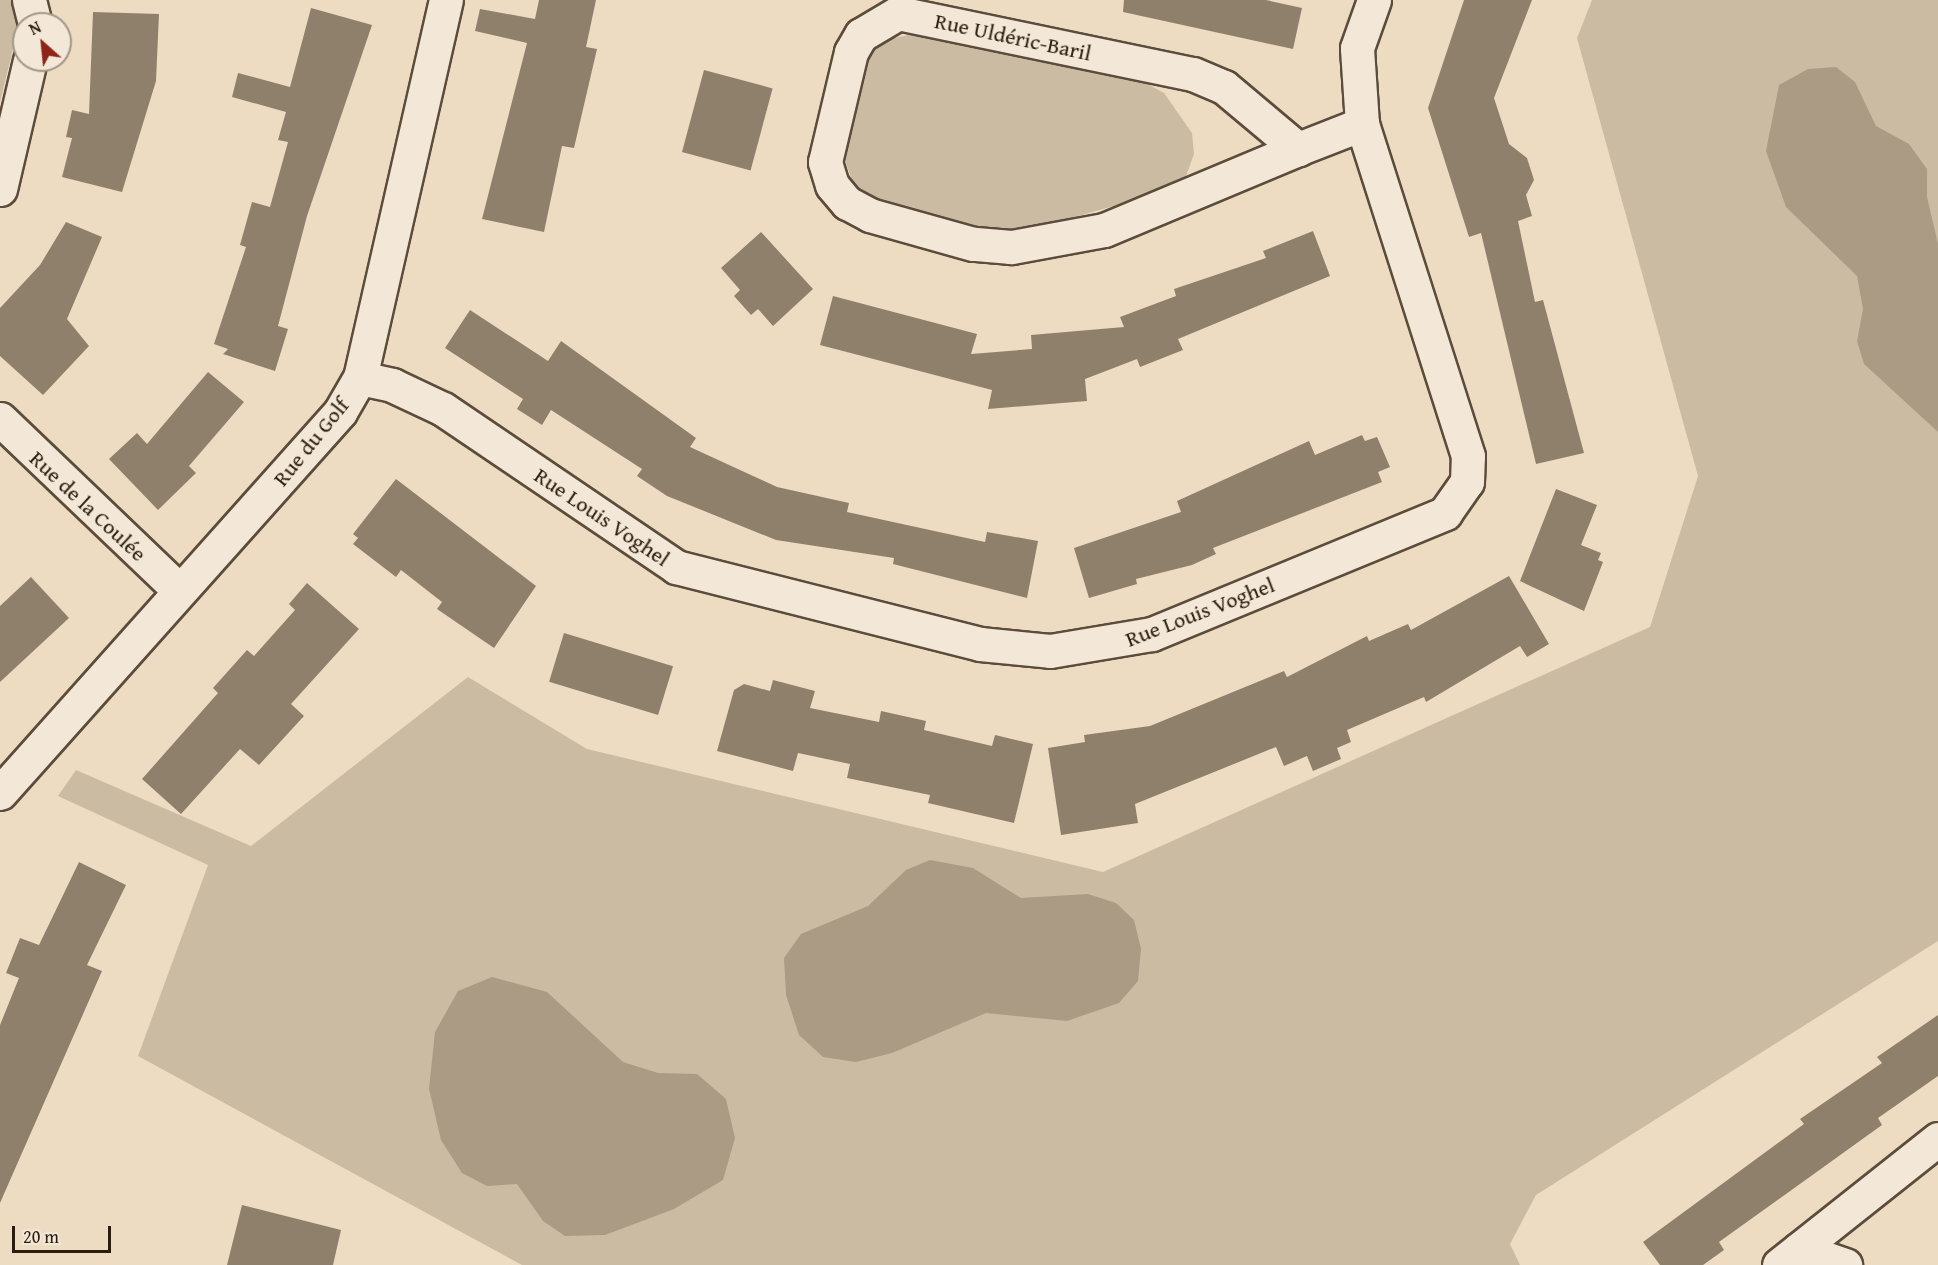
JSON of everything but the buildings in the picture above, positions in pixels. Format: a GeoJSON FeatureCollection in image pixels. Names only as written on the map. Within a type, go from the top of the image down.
{"type":"FeatureCollection","features":[{"type":"Feature","properties":{"kind":"street","name":"Rue du Golf"},"geometry":{"type":"LineString","coordinates":[[0,793],[179,590],[315,444],[360,378],[446,0]]}},
{"type":"Feature","properties":{"kind":"street","name":"Rue Louis Voghel"},"geometry":{"type":"LineString","coordinates":[[360,378],[392,385],[443,409],[676,567],[980,644],[1050,651],[1152,634],[1444,513],[1467,482],[1468,456],[1362,124],[1357,48],[1374,0]]}},
{"type":"Feature","properties":{"kind":"street","name":"Rue Uldéric-Baril"},"geometry":{"type":"LineString","coordinates":[[1298,149],[1224,87],[1193,74],[897,14],[861,35],[851,52],[825,162],[832,185],[848,203],[870,215],[973,244],[1011,247],[1104,230],[1362,124]]}},
{"type":"Feature","properties":{"kind":"street"},"geometry":{"type":"LineString","coordinates":[[0,189],[27,72]]}},
{"type":"Feature","properties":{"kind":"street","name":"Rue de la Coulée"},"geometry":{"type":"LineString","coordinates":[[0,420],[179,590]]}},
{"type":"Feature","properties":{"kind":"street"},"geometry":{"type":"LineString","coordinates":[[1789,1257],[1938,1139]]}},
{"type":"Feature","properties":{"kind":"street"},"geometry":{"type":"LineString","coordinates":[[1789,1257],[1845,1265]]}},
{"type":"Feature","properties":{"kind":"shaded area"},"geometry":{"type":"Polygon","coordinates":[[[0,0],[13,0],[15,12],[12,12],[12,53],[0,102],[0,0]]]}},
{"type":"Feature","properties":{"kind":"shaded area"},"geometry":{"type":"Polygon","coordinates":[[[1592,0],[1938,0],[1938,941],[1536,1195],[1510,1244],[1520,1265],[522,1265],[138,1056],[208,865],[58,796],[76,770],[251,846],[468,677],[587,749],[1103,872],[1650,627],[1698,476],[1577,38],[1592,0]]]}},
{"type":"Feature","properties":{"kind":"shaded area"},"geometry":{"type":"Polygon","coordinates":[[[918,33],[1142,81],[1164,93],[1192,133],[1194,154],[1186,176],[1174,189],[1032,229],[989,231],[874,202],[855,189],[842,152],[865,53],[881,41],[918,33]]]}},
{"type":"Feature","properties":{"kind":"shaded area"},"geometry":{"type":"Polygon","coordinates":[[[1836,67],[1855,82],[1876,126],[1909,144],[1927,169],[1927,197],[1938,244],[1938,432],[1864,364],[1857,341],[1863,309],[1857,276],[1786,207],[1766,151],[1779,85],[1808,69],[1836,67]]]}},
{"type":"Feature","properties":{"kind":"shaded area"},"geometry":{"type":"Polygon","coordinates":[[[930,860],[973,868],[1021,898],[1088,894],[1116,903],[1134,920],[1141,949],[1138,981],[1119,1003],[1067,1021],[986,1013],[892,1053],[856,1062],[823,1057],[799,1035],[786,995],[784,958],[801,934],[868,906],[906,870],[930,860]]]}},
{"type":"Feature","properties":{"kind":"shaded area"},"geometry":{"type":"Polygon","coordinates":[[[492,977],[547,992],[623,1062],[658,1073],[697,1074],[726,1099],[735,1138],[723,1180],[674,1209],[605,1235],[565,1236],[543,1221],[517,1184],[487,1186],[462,1173],[441,1140],[429,1089],[435,1032],[458,991],[492,977]]]}}]}
